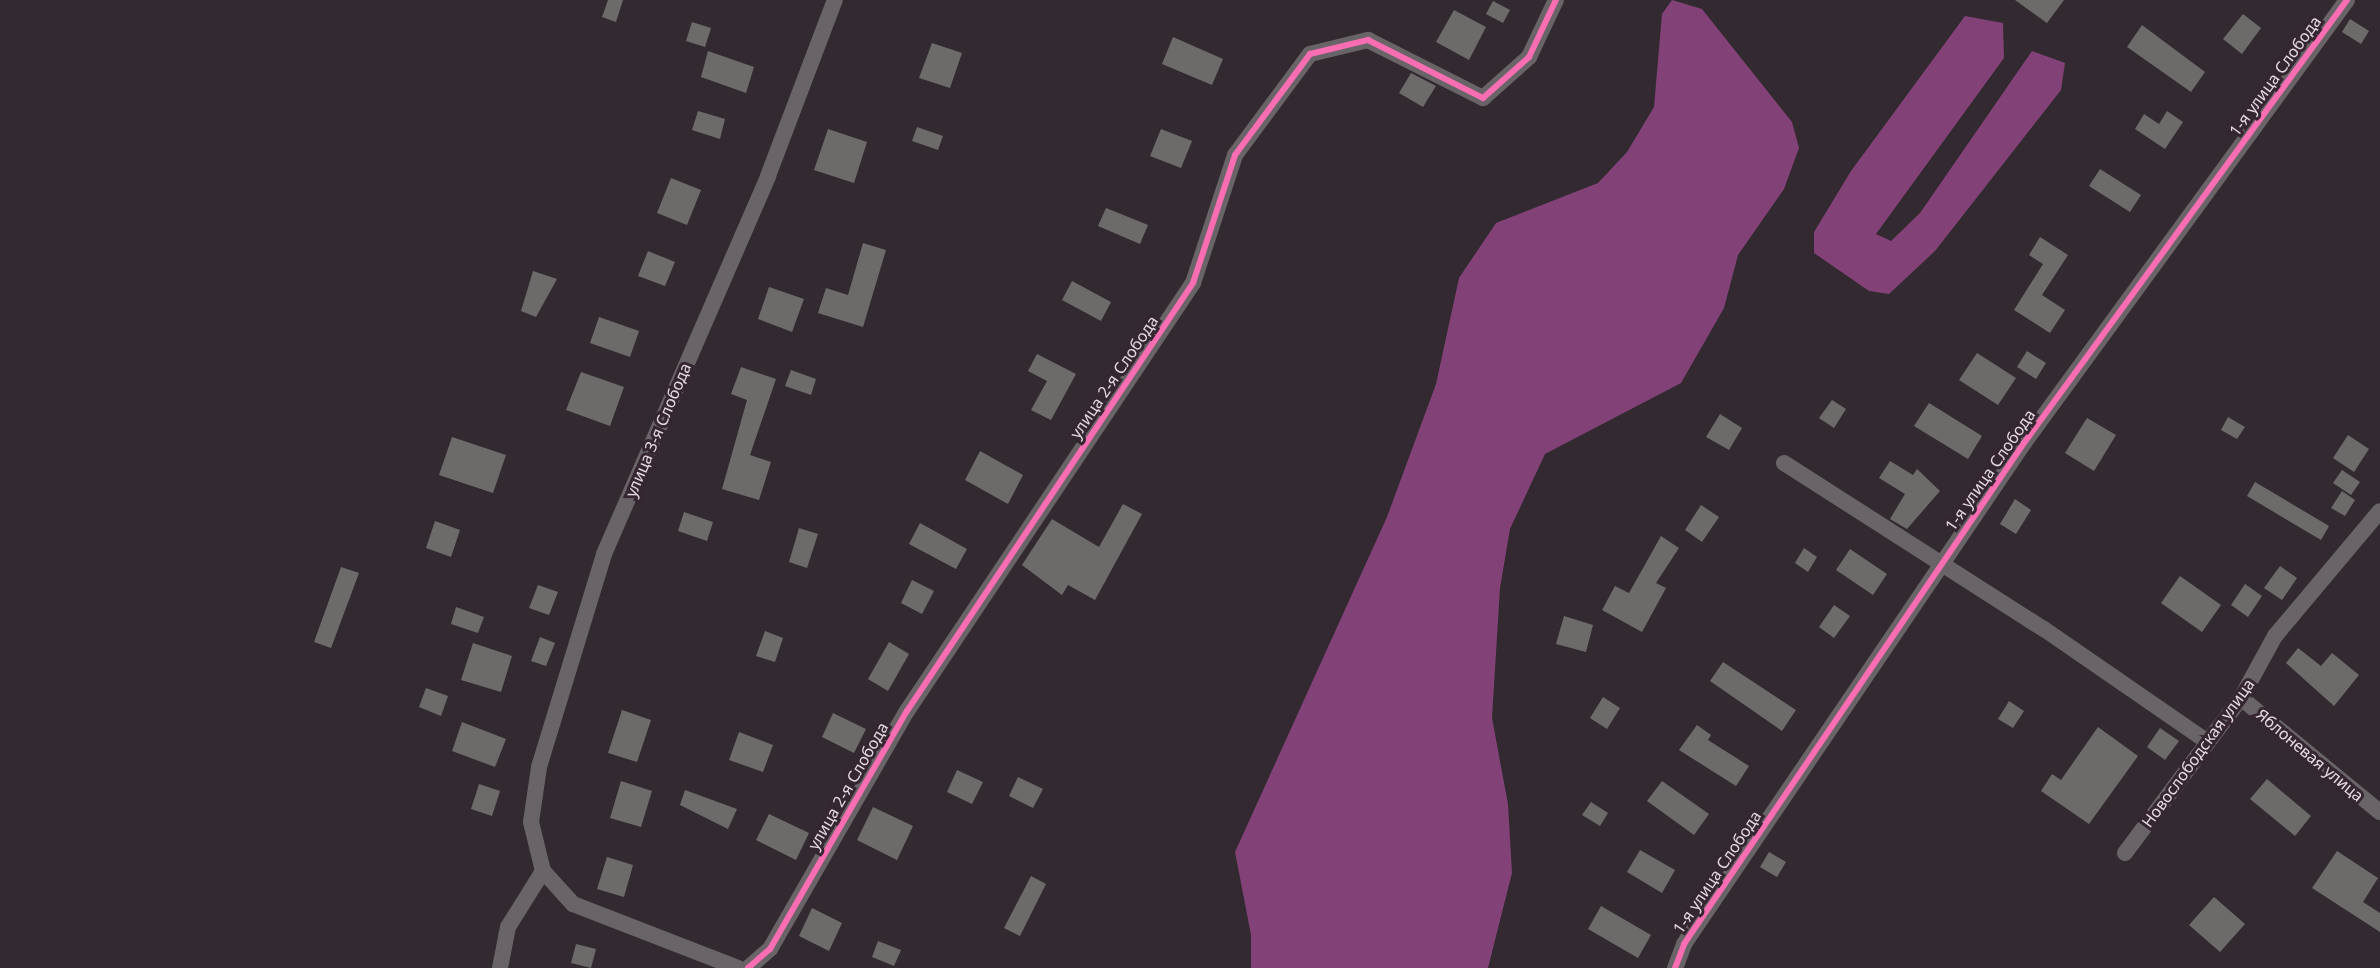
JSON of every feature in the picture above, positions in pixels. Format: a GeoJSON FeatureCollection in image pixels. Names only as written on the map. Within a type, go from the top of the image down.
{"type":"FeatureCollection","features":[{"type":"Feature","properties":{"kind":"street","name":"улица 3-я Слобода"},"geometry":{"type":"LineString","coordinates":[[543,871],[531,822],[539,767],[604,554],[768,176],[835,0]]}},
{"type":"Feature","properties":{"kind":"street","name":"улица 2-я Слобода"},"geometry":{"type":"LineString","coordinates":[[748,968],[770,948],[908,711],[1193,283],[1235,154],[1311,54],[1368,40],[1483,98],[1528,57],[1556,0]]}},
{"type":"Feature","properties":{"kind":"street","name":"1-я улица Слобода"},"geometry":{"type":"LineString","coordinates":[[1675,968],[1684,944],[1942,564],[2347,0]]}},
{"type":"Feature","properties":{"kind":"street"},"geometry":{"type":"LineString","coordinates":[[1784,463],[1942,564],[2208,742]]}},
{"type":"Feature","properties":{"kind":"street","name":"Новослободская улица"},"geometry":{"type":"LineString","coordinates":[[2125,853],[2241,698],[2275,636],[2380,511]]}},
{"type":"Feature","properties":{"kind":"street","name":"Яблоневая улица"},"geometry":{"type":"LineString","coordinates":[[2241,698],[2380,812]]}},
{"type":"Feature","properties":{"kind":"street"},"geometry":{"type":"LineString","coordinates":[[500,968],[508,927],[543,871],[573,904],[738,968]]}},
{"type":"Feature","properties":{"kind":"shaded area"},"geometry":{"type":"Polygon","coordinates":[[[1672,0],[1702,9],[1792,122],[1799,148],[1784,189],[1738,255],[1724,308],[1681,383],[1545,454],[1510,529],[1500,588],[1492,718],[1508,804],[1512,873],[1488,968],[1251,968],[1251,935],[1235,852],[1387,517],[1436,384],[1459,278],[1496,223],[1598,183],[1627,152],[1654,107],[1662,14],[1672,0]]]}},
{"type":"Feature","properties":{"kind":"shaded area"},"geometry":{"type":"Polygon","coordinates":[[[1965,16],[2003,23],[2004,58],[1876,234],[1891,241],[1920,213],[2032,51],[2065,63],[2061,90],[1935,251],[1889,294],[1869,291],[1814,253],[1814,232],[1851,171],[1965,16]]]}},
{"type":"Feature","properties":{"kind":"building"},"geometry":{"type":"Polygon","coordinates":[[[608,0],[623,0],[616,22],[602,17],[608,0]]]}},
{"type":"Feature","properties":{"kind":"building"},"geometry":{"type":"Polygon","coordinates":[[[2015,0],[2064,0],[2047,23],[2015,0]]]}},
{"type":"Feature","properties":{"kind":"building"},"geometry":{"type":"Polygon","coordinates":[[[1493,1],[1510,10],[1503,23],[1486,14],[1493,1]]]}},
{"type":"Feature","properties":{"kind":"building"},"geometry":{"type":"Polygon","coordinates":[[[1454,10],[1486,27],[1469,60],[1436,42],[1454,10]]]}},
{"type":"Feature","properties":{"kind":"building"},"geometry":{"type":"Polygon","coordinates":[[[2243,14],[2261,28],[2242,54],[2223,39],[2243,14]]]}},
{"type":"Feature","properties":{"kind":"building"},"geometry":{"type":"Polygon","coordinates":[[[2350,19],[2369,31],[2361,44],[2342,32],[2350,19]]]}},
{"type":"Feature","properties":{"kind":"building"},"geometry":{"type":"Polygon","coordinates":[[[692,22],[711,28],[705,47],[686,41],[692,22]]]}},
{"type":"Feature","properties":{"kind":"building"},"geometry":{"type":"Polygon","coordinates":[[[2142,25],[2205,72],[2191,92],[2127,47],[2142,25]]]}},
{"type":"Feature","properties":{"kind":"building"},"geometry":{"type":"Polygon","coordinates":[[[1173,37],[1223,59],[1212,85],[1162,64],[1173,37]]]}},
{"type":"Feature","properties":{"kind":"building"},"geometry":{"type":"Polygon","coordinates":[[[932,43],[962,53],[950,88],[919,78],[932,43]]]}},
{"type":"Feature","properties":{"kind":"building"},"geometry":{"type":"Polygon","coordinates":[[[708,51],[754,67],[746,93],[701,77],[708,51]]]}},
{"type":"Feature","properties":{"kind":"building"},"geometry":{"type":"Polygon","coordinates":[[[1411,73],[1436,86],[1423,107],[1399,93],[1411,73]]]}},
{"type":"Feature","properties":{"kind":"building"},"geometry":{"type":"Polygon","coordinates":[[[698,111],[725,119],[720,139],[692,130],[698,111]]]}},
{"type":"Feature","properties":{"kind":"building"},"geometry":{"type":"Polygon","coordinates":[[[2167,111],[2183,122],[2165,149],[2135,129],[2144,114],[2159,124],[2167,111]]]}},
{"type":"Feature","properties":{"kind":"building"},"geometry":{"type":"Polygon","coordinates":[[[917,127],[943,136],[938,150],[912,141],[917,127]]]}},
{"type":"Feature","properties":{"kind":"building"},"geometry":{"type":"Polygon","coordinates":[[[828,129],[867,142],[854,183],[814,170],[828,129]]]}},
{"type":"Feature","properties":{"kind":"building"},"geometry":{"type":"Polygon","coordinates":[[[1161,129],[1192,141],[1181,168],[1150,156],[1161,129]]]}},
{"type":"Feature","properties":{"kind":"building"},"geometry":{"type":"Polygon","coordinates":[[[2100,169],[2141,195],[2130,212],[2089,186],[2100,169]]]}},
{"type":"Feature","properties":{"kind":"building"},"geometry":{"type":"Polygon","coordinates":[[[671,178],[701,190],[687,225],[657,213],[671,178]]]}},
{"type":"Feature","properties":{"kind":"building"},"geometry":{"type":"Polygon","coordinates":[[[1106,208],[1148,225],[1140,244],[1098,226],[1106,208]]]}},
{"type":"Feature","properties":{"kind":"building"},"geometry":{"type":"Polygon","coordinates":[[[2040,237],[2068,255],[2042,295],[2065,310],[2050,333],[2014,310],[2043,264],[2029,255],[2040,237]]]}},
{"type":"Feature","properties":{"kind":"building"},"geometry":{"type":"Polygon","coordinates":[[[863,243],[886,250],[863,327],[818,313],[826,288],[848,295],[863,243]]]}},
{"type":"Feature","properties":{"kind":"building"},"geometry":{"type":"Polygon","coordinates":[[[648,251],[675,262],[665,286],[638,276],[648,251]]]}},
{"type":"Feature","properties":{"kind":"building"},"geometry":{"type":"Polygon","coordinates":[[[533,271],[557,279],[536,317],[521,311],[533,271]]]}},
{"type":"Feature","properties":{"kind":"building"},"geometry":{"type":"Polygon","coordinates":[[[1072,281],[1111,302],[1101,321],[1062,300],[1072,281]]]}},
{"type":"Feature","properties":{"kind":"building"},"geometry":{"type":"Polygon","coordinates":[[[769,287],[804,299],[792,332],[758,319],[769,287]]]}},
{"type":"Feature","properties":{"kind":"building"},"geometry":{"type":"Polygon","coordinates":[[[599,317],[639,331],[630,357],[590,343],[599,317]]]}},
{"type":"Feature","properties":{"kind":"building"},"geometry":{"type":"Polygon","coordinates":[[[2027,351],[2046,363],[2036,379],[2017,367],[2027,351]]]}},
{"type":"Feature","properties":{"kind":"building"},"geometry":{"type":"Polygon","coordinates":[[[1977,353],[2016,378],[1998,405],[1959,380],[1977,353]]]}},
{"type":"Feature","properties":{"kind":"building"},"geometry":{"type":"Polygon","coordinates":[[[1037,354],[1076,374],[1051,420],[1031,410],[1047,381],[1028,371],[1037,354]]]}},
{"type":"Feature","properties":{"kind":"building"},"geometry":{"type":"Polygon","coordinates":[[[741,367],[776,379],[750,455],[771,462],[759,500],[722,489],[747,400],[731,394],[741,367]]]}},
{"type":"Feature","properties":{"kind":"building"},"geometry":{"type":"Polygon","coordinates":[[[791,370],[816,379],[811,395],[785,386],[791,370]]]}},
{"type":"Feature","properties":{"kind":"building"},"geometry":{"type":"Polygon","coordinates":[[[581,372],[624,387],[610,426],[566,410],[581,372]]]}},
{"type":"Feature","properties":{"kind":"building"},"geometry":{"type":"Polygon","coordinates":[[[1832,400],[1846,409],[1834,428],[1819,418],[1832,400]]]}},
{"type":"Feature","properties":{"kind":"building"},"geometry":{"type":"Polygon","coordinates":[[[1929,403],[1982,436],[1968,459],[1914,426],[1929,403]]]}},
{"type":"Feature","properties":{"kind":"building"},"geometry":{"type":"Polygon","coordinates":[[[1720,414],[1742,428],[1729,450],[1706,437],[1720,414]]]}},
{"type":"Feature","properties":{"kind":"building"},"geometry":{"type":"Polygon","coordinates":[[[2228,417],[2245,427],[2237,439],[2221,430],[2228,417]]]}},
{"type":"Feature","properties":{"kind":"building"},"geometry":{"type":"Polygon","coordinates":[[[2087,418],[2116,435],[2094,471],[2065,453],[2087,418]]]}},
{"type":"Feature","properties":{"kind":"building"},"geometry":{"type":"Polygon","coordinates":[[[2348,435],[2369,449],[2354,472],[2333,458],[2348,435]]]}},
{"type":"Feature","properties":{"kind":"building"},"geometry":{"type":"Polygon","coordinates":[[[452,437],[506,455],[493,493],[439,475],[452,437]]]}},
{"type":"Feature","properties":{"kind":"building"},"geometry":{"type":"Polygon","coordinates":[[[980,451],[1023,475],[1008,504],[965,480],[980,451]]]}},
{"type":"Feature","properties":{"kind":"building"},"geometry":{"type":"Polygon","coordinates":[[[1890,461],[1913,475],[1917,469],[1940,491],[1907,529],[1890,519],[1905,494],[1879,478],[1890,461]]]}},
{"type":"Feature","properties":{"kind":"building"},"geometry":{"type":"Polygon","coordinates":[[[2342,470],[2360,482],[2351,495],[2333,483],[2342,470]]]}},
{"type":"Feature","properties":{"kind":"building"},"geometry":{"type":"Polygon","coordinates":[[[2255,482],[2329,526],[2321,540],[2247,496],[2255,482]]]}},
{"type":"Feature","properties":{"kind":"building"},"geometry":{"type":"Polygon","coordinates":[[[2342,491],[2355,500],[2345,516],[2331,508],[2342,491]]]}},
{"type":"Feature","properties":{"kind":"building"},"geometry":{"type":"Polygon","coordinates":[[[2015,499],[2031,510],[2016,534],[2000,524],[2015,499]]]}},
{"type":"Feature","properties":{"kind":"building"},"geometry":{"type":"Polygon","coordinates":[[[1123,504],[1142,514],[1095,600],[1068,585],[1062,595],[1022,565],[1052,519],[1099,547],[1123,504]]]}},
{"type":"Feature","properties":{"kind":"building"},"geometry":{"type":"Polygon","coordinates":[[[1701,505],[1719,517],[1702,542],[1685,530],[1701,505]]]}},
{"type":"Feature","properties":{"kind":"building"},"geometry":{"type":"Polygon","coordinates":[[[684,512],[713,522],[707,541],[678,531],[684,512]]]}},
{"type":"Feature","properties":{"kind":"building"},"geometry":{"type":"Polygon","coordinates":[[[435,521],[460,530],[451,557],[426,548],[435,521]]]}},
{"type":"Feature","properties":{"kind":"building"},"geometry":{"type":"Polygon","coordinates":[[[920,523],[967,549],[956,569],[909,544],[920,523]]]}},
{"type":"Feature","properties":{"kind":"building"},"geometry":{"type":"Polygon","coordinates":[[[799,528],[818,534],[807,568],[789,562],[799,528]]]}},
{"type":"Feature","properties":{"kind":"building"},"geometry":{"type":"Polygon","coordinates":[[[1661,536],[1679,548],[1656,583],[1666,588],[1642,632],[1602,610],[1615,586],[1629,593],[1661,536]]]}},
{"type":"Feature","properties":{"kind":"building"},"geometry":{"type":"Polygon","coordinates":[[[1804,548],[1817,557],[1808,572],[1795,563],[1804,548]]]}},
{"type":"Feature","properties":{"kind":"building"},"geometry":{"type":"Polygon","coordinates":[[[1850,549],[1887,574],[1873,595],[1836,570],[1850,549]]]}},
{"type":"Feature","properties":{"kind":"building"},"geometry":{"type":"Polygon","coordinates":[[[2280,566],[2297,578],[2282,600],[2264,588],[2280,566]]]}},
{"type":"Feature","properties":{"kind":"building"},"geometry":{"type":"Polygon","coordinates":[[[341,567],[359,573],[331,648],[314,642],[341,567]]]}},
{"type":"Feature","properties":{"kind":"building"},"geometry":{"type":"Polygon","coordinates":[[[2180,576],[2221,605],[2202,632],[2161,603],[2180,576]]]}},
{"type":"Feature","properties":{"kind":"building"},"geometry":{"type":"Polygon","coordinates":[[[912,580],[934,591],[922,614],[901,603],[912,580]]]}},
{"type":"Feature","properties":{"kind":"building"},"geometry":{"type":"Polygon","coordinates":[[[2245,584],[2262,596],[2248,617],[2231,605],[2245,584]]]}},
{"type":"Feature","properties":{"kind":"building"},"geometry":{"type":"Polygon","coordinates":[[[538,585],[558,592],[549,615],[529,608],[538,585]]]}},
{"type":"Feature","properties":{"kind":"building"},"geometry":{"type":"Polygon","coordinates":[[[1834,605],[1850,616],[1834,638],[1819,627],[1834,605]]]}},
{"type":"Feature","properties":{"kind":"building"},"geometry":{"type":"Polygon","coordinates":[[[456,607],[484,617],[478,633],[451,624],[456,607]]]}},
{"type":"Feature","properties":{"kind":"building"},"geometry":{"type":"Polygon","coordinates":[[[1564,616],[1593,625],[1586,652],[1556,644],[1564,616]]]}},
{"type":"Feature","properties":{"kind":"building"},"geometry":{"type":"Polygon","coordinates":[[[765,631],[783,638],[775,662],[756,656],[765,631]]]}},
{"type":"Feature","properties":{"kind":"building"},"geometry":{"type":"Polygon","coordinates":[[[540,637],[555,643],[546,666],[531,661],[540,637]]]}},
{"type":"Feature","properties":{"kind":"building"},"geometry":{"type":"Polygon","coordinates":[[[889,642],[909,654],[888,691],[868,679],[889,642]]]}},
{"type":"Feature","properties":{"kind":"building"},"geometry":{"type":"Polygon","coordinates":[[[473,643],[512,656],[501,692],[461,680],[473,643]]]}},
{"type":"Feature","properties":{"kind":"building"},"geometry":{"type":"Polygon","coordinates":[[[2298,648],[2321,666],[2332,653],[2359,675],[2334,706],[2286,663],[2298,648]]]}},
{"type":"Feature","properties":{"kind":"building"},"geometry":{"type":"Polygon","coordinates":[[[1723,662],[1796,710],[1782,731],[1710,681],[1723,662]]]}},
{"type":"Feature","properties":{"kind":"building"},"geometry":{"type":"Polygon","coordinates":[[[426,688],[448,696],[441,716],[419,707],[426,688]]]}},
{"type":"Feature","properties":{"kind":"building"},"geometry":{"type":"Polygon","coordinates":[[[1603,697],[1620,708],[1607,729],[1590,718],[1603,697]]]}},
{"type":"Feature","properties":{"kind":"building"},"geometry":{"type":"Polygon","coordinates":[[[2009,701],[2024,711],[2013,728],[1998,719],[2009,701]]]}},
{"type":"Feature","properties":{"kind":"building"},"geometry":{"type":"Polygon","coordinates":[[[622,710],[651,720],[637,762],[608,753],[622,710]]]}},
{"type":"Feature","properties":{"kind":"building"},"geometry":{"type":"Polygon","coordinates":[[[833,713],[866,729],[854,753],[822,737],[833,713]]]}},
{"type":"Feature","properties":{"kind":"building"},"geometry":{"type":"Polygon","coordinates":[[[462,722],[506,739],[495,767],[452,751],[462,722]]]}},
{"type":"Feature","properties":{"kind":"building"},"geometry":{"type":"Polygon","coordinates":[[[1697,725],[1711,735],[1708,740],[1749,766],[1736,786],[1679,750],[1697,725]]]}},
{"type":"Feature","properties":{"kind":"building"},"geometry":{"type":"Polygon","coordinates":[[[2098,727],[2138,756],[2089,824],[2041,791],[2052,774],[2061,780],[2098,727]]]}},
{"type":"Feature","properties":{"kind":"building"},"geometry":{"type":"Polygon","coordinates":[[[2160,728],[2179,741],[2165,760],[2147,747],[2160,728]]]}},
{"type":"Feature","properties":{"kind":"building"},"geometry":{"type":"Polygon","coordinates":[[[739,732],[773,745],[763,772],[729,760],[739,732]]]}},
{"type":"Feature","properties":{"kind":"building"},"geometry":{"type":"Polygon","coordinates":[[[957,770],[983,782],[972,804],[947,792],[957,770]]]}},
{"type":"Feature","properties":{"kind":"building"},"geometry":{"type":"Polygon","coordinates":[[[1018,777],[1043,789],[1033,808],[1009,796],[1018,777]]]}},
{"type":"Feature","properties":{"kind":"building"},"geometry":{"type":"Polygon","coordinates":[[[2267,779],[2311,816],[2295,836],[2250,799],[2267,779]]]}},
{"type":"Feature","properties":{"kind":"building"},"geometry":{"type":"Polygon","coordinates":[[[621,781],[652,791],[641,827],[610,818],[621,781]]]}},
{"type":"Feature","properties":{"kind":"building"},"geometry":{"type":"Polygon","coordinates":[[[1662,781],[1709,814],[1694,835],[1647,801],[1662,781]]]}},
{"type":"Feature","properties":{"kind":"building"},"geometry":{"type":"Polygon","coordinates":[[[479,784],[500,791],[492,816],[471,809],[479,784]]]}},
{"type":"Feature","properties":{"kind":"building"},"geometry":{"type":"Polygon","coordinates":[[[685,790],[737,809],[728,829],[680,805],[685,790]]]}},
{"type":"Feature","properties":{"kind":"building"},"geometry":{"type":"Polygon","coordinates":[[[1591,802],[1608,813],[1600,826],[1582,815],[1591,802]]]}},
{"type":"Feature","properties":{"kind":"building"},"geometry":{"type":"Polygon","coordinates":[[[873,807],[913,826],[897,860],[857,840],[873,807]]]}},
{"type":"Feature","properties":{"kind":"building"},"geometry":{"type":"Polygon","coordinates":[[[769,814],[809,833],[796,860],[756,840],[769,814]]]}},
{"type":"Feature","properties":{"kind":"building"},"geometry":{"type":"Polygon","coordinates":[[[1640,850],[1675,870],[1662,893],[1627,872],[1640,850]]]}},
{"type":"Feature","properties":{"kind":"building"},"geometry":{"type":"Polygon","coordinates":[[[2337,851],[2378,878],[2363,902],[2380,913],[2380,932],[2312,888],[2337,851]]]}},
{"type":"Feature","properties":{"kind":"building"},"geometry":{"type":"Polygon","coordinates":[[[1769,852],[1786,862],[1777,877],[1760,867],[1769,852]]]}},
{"type":"Feature","properties":{"kind":"building"},"geometry":{"type":"Polygon","coordinates":[[[607,857],[633,865],[624,897],[597,889],[607,857]]]}},
{"type":"Feature","properties":{"kind":"building"},"geometry":{"type":"Polygon","coordinates":[[[1031,876],[1046,884],[1020,936],[1004,928],[1031,876]]]}},
{"type":"Feature","properties":{"kind":"building"},"geometry":{"type":"Polygon","coordinates":[[[2214,897],[2245,924],[2220,952],[2189,925],[2214,897]]]}},
{"type":"Feature","properties":{"kind":"building"},"geometry":{"type":"Polygon","coordinates":[[[1601,906],[1651,935],[1638,958],[1588,929],[1601,906]]]}},
{"type":"Feature","properties":{"kind":"building"},"geometry":{"type":"Polygon","coordinates":[[[812,908],[842,923],[829,951],[799,936],[812,908]]]}},
{"type":"Feature","properties":{"kind":"building"},"geometry":{"type":"Polygon","coordinates":[[[878,941],[901,950],[894,966],[872,957],[878,941]]]}},
{"type":"Feature","properties":{"kind":"building"},"geometry":{"type":"Polygon","coordinates":[[[576,944],[596,949],[591,968],[571,963],[576,944]]]}},
{"type":"Feature","properties":{"kind":"cycle path"},"geometry":{"type":"LineString","coordinates":[[748,968],[770,949],[907,711],[1193,283],[1235,155],[1310,54],[1368,40],[1483,98],[1529,57],[1556,0]]}},
{"type":"Feature","properties":{"kind":"cycle path"},"geometry":{"type":"LineString","coordinates":[[1675,968],[1684,944],[2024,443],[2347,0]]}}]}
